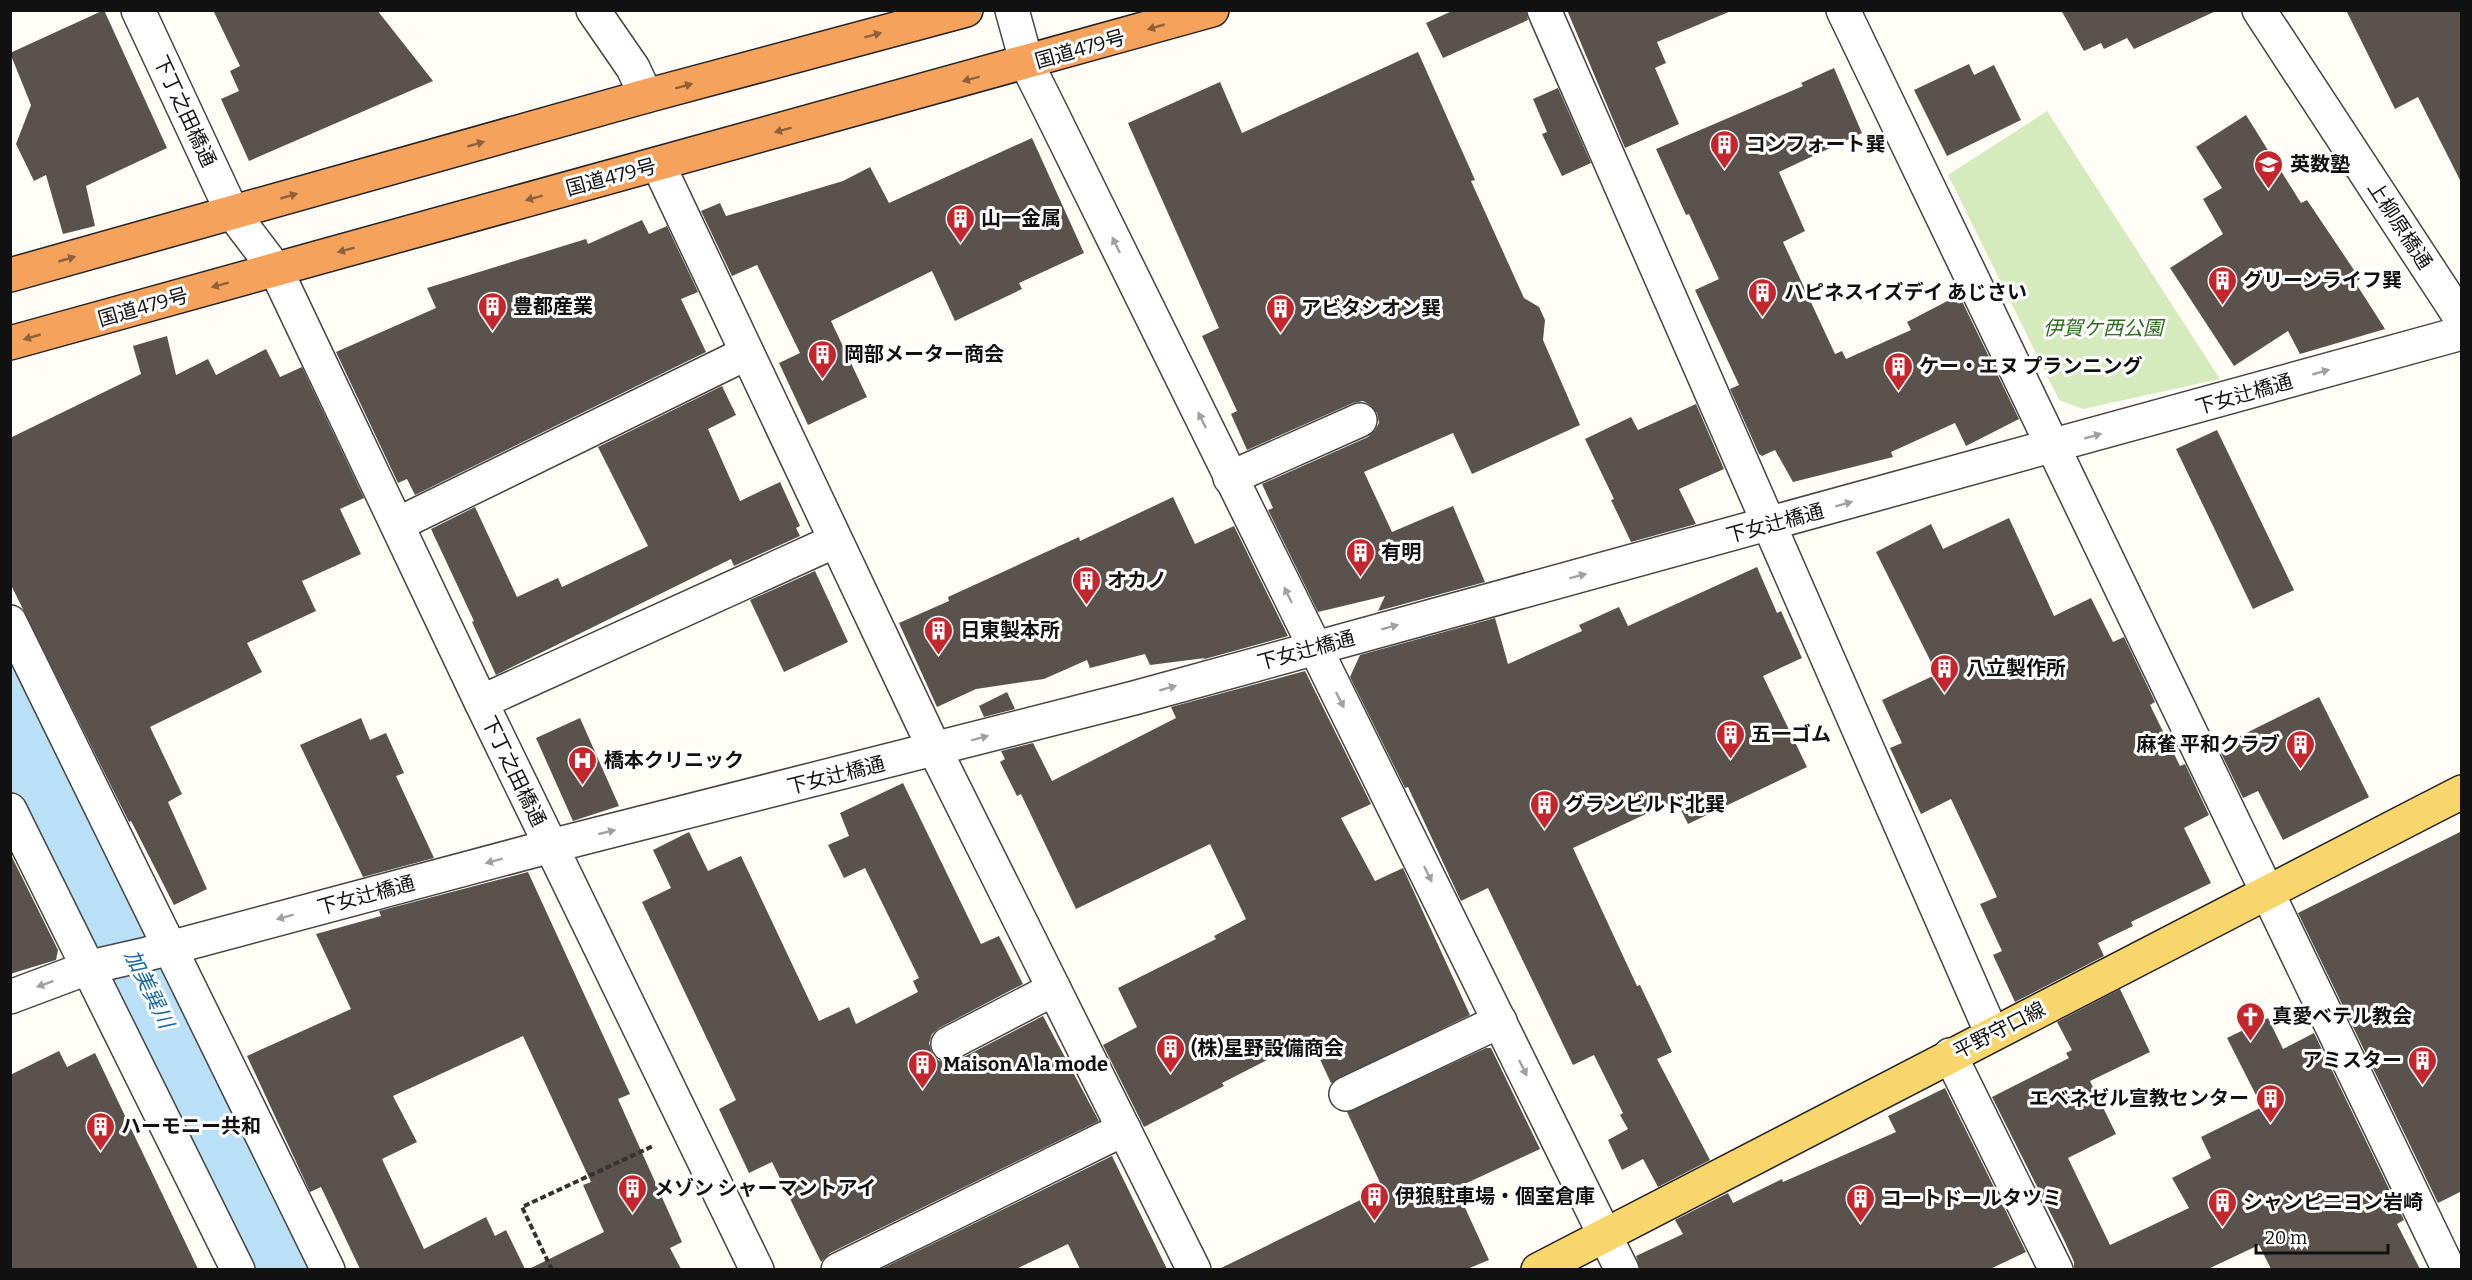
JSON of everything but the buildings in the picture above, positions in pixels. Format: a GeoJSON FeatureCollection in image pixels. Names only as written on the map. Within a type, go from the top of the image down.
{"type":"FeatureCollection","features":[{"type":"Feature","properties":{"kind":"highway"},"geometry":{"type":"LineString","coordinates":[[10,275],[646,96],[966,10]]}},
{"type":"Feature","properties":{"kind":"highway","name":"国道479号"},"geometry":{"type":"LineString","coordinates":[[10,343],[1027,64],[1212,10]]}},
{"type":"Feature","properties":{"kind":"main road","name":"平野守口線"},"geometry":{"type":"LineString","coordinates":[[1538,1269],[1699,1189],[1992,1034],[2462,792]]}},
{"type":"Feature","properties":{"kind":"street","name":"下丁之田橋通"},"geometry":{"type":"LineString","coordinates":[[138,10],[232,212],[276,270],[481,702],[757,1269]]}},
{"type":"Feature","properties":{"kind":"street"},"geometry":{"type":"LineString","coordinates":[[593,10],[633,68],[646,96]]}},
{"type":"Feature","properties":{"kind":"street"},"geometry":{"type":"LineString","coordinates":[[1012,10],[1027,64],[1313,648],[1622,1269]]}},
{"type":"Feature","properties":{"kind":"street"},"geometry":{"type":"LineString","coordinates":[[1544,10],[1767,525],[1992,1034]]}},
{"type":"Feature","properties":{"kind":"street"},"geometry":{"type":"LineString","coordinates":[[1843,10],[2449,1269]]}},
{"type":"Feature","properties":{"kind":"street","name":"上柳原橋通"},"geometry":{"type":"LineString","coordinates":[[2259,10],[2462,320]]}},
{"type":"Feature","properties":{"kind":"street"},"geometry":{"type":"LineString","coordinates":[[658,164],[934,750],[1194,1269]]}},
{"type":"Feature","properties":{"kind":"street","name":"下女辻橋通"},"geometry":{"type":"LineString","coordinates":[[10,997],[131,958],[551,846],[934,750],[2053,447],[2462,333]]}},
{"type":"Feature","properties":{"kind":"street"},"geometry":{"type":"LineString","coordinates":[[398,524],[747,353]]}},
{"type":"Feature","properties":{"kind":"street"},"geometry":{"type":"LineString","coordinates":[[1230,478],[1360,420]]}},
{"type":"Feature","properties":{"kind":"street"},"geometry":{"type":"LineString","coordinates":[[481,702],[835,541]]}},
{"type":"Feature","properties":{"kind":"street"},"geometry":{"type":"LineString","coordinates":[[10,622],[131,958],[238,1269]]}},
{"type":"Feature","properties":{"kind":"street"},"geometry":{"type":"LineString","coordinates":[[10,810],[131,958],[328,1269]]}},
{"type":"Feature","properties":{"kind":"street"},"geometry":{"type":"LineString","coordinates":[[948,1044],[1054,989]]}},
{"type":"Feature","properties":{"kind":"street"},"geometry":{"type":"LineString","coordinates":[[1346,1094],[1500,1021]]}},
{"type":"Feature","properties":{"kind":"street"},"geometry":{"type":"LineString","coordinates":[[1950,1056],[2056,1269]]}},
{"type":"Feature","properties":{"kind":"street"},"geometry":{"type":"LineString","coordinates":[[838,1269],[1124,1129]]}},
{"type":"Feature","properties":{"kind":"path"},"geometry":{"type":"LineString","coordinates":[[552,1269],[522,1207],[689,1130]]}},
{"type":"Feature","properties":{"kind":"green space","name":"伊賀ケ西公園"},"geometry":{"type":"Polygon","coordinates":[[[2047,111],[2220,379],[2083,409],[2059,400],[1948,175],[2047,111]]]}},
{"type":"Feature","properties":{"kind":"waterway","name":"加美巽川"},"geometry":{"type":"LineString","coordinates":[[10,709],[287,1270]]}},
{"type":"Feature","properties":{"kind":"place","name":"コンフォート巽"},"geometry":{"type":"Point","coordinates":[1725,170]}},
{"type":"Feature","properties":{"kind":"place","name":"英数塾"},"geometry":{"type":"Point","coordinates":[2269,190]}},
{"type":"Feature","properties":{"kind":"place","name":"山一金属"},"geometry":{"type":"Point","coordinates":[960,244]}},
{"type":"Feature","properties":{"kind":"place","name":"グリーンライフ巽"},"geometry":{"type":"Point","coordinates":[2222,306]}},
{"type":"Feature","properties":{"kind":"place","name":"ハピネスイズデイ あじさい"},"geometry":{"type":"Point","coordinates":[1763,318]}},
{"type":"Feature","properties":{"kind":"place","name":"豊都産業"},"geometry":{"type":"Point","coordinates":[492,332]}},
{"type":"Feature","properties":{"kind":"place","name":"アビタシオン巽"},"geometry":{"type":"Point","coordinates":[1280,334]}},
{"type":"Feature","properties":{"kind":"place","name":"岡部メーター商会"},"geometry":{"type":"Point","coordinates":[823,380]}},
{"type":"Feature","properties":{"kind":"place","name":"ケー・エヌ プランニング"},"geometry":{"type":"Point","coordinates":[1898,392]}},
{"type":"Feature","properties":{"kind":"place","name":"有明"},"geometry":{"type":"Point","coordinates":[1360,578]}},
{"type":"Feature","properties":{"kind":"place","name":"オカノ"},"geometry":{"type":"Point","coordinates":[1086,606]}},
{"type":"Feature","properties":{"kind":"place","name":"日東製本所"},"geometry":{"type":"Point","coordinates":[939,656]}},
{"type":"Feature","properties":{"kind":"place","name":"八立製作所"},"geometry":{"type":"Point","coordinates":[1945,694]}},
{"type":"Feature","properties":{"kind":"place","name":"五一ゴム"},"geometry":{"type":"Point","coordinates":[1730,760]}},
{"type":"Feature","properties":{"kind":"place","name":"麻雀 平和クラブ"},"geometry":{"type":"Point","coordinates":[2301,770]}},
{"type":"Feature","properties":{"kind":"place","name":"橋本クリニック"},"geometry":{"type":"Point","coordinates":[583,786]}},
{"type":"Feature","properties":{"kind":"place","name":"グランビルド北巽"},"geometry":{"type":"Point","coordinates":[1544,830]}},
{"type":"Feature","properties":{"kind":"place","name":"真愛ベテル教会"},"geometry":{"type":"Point","coordinates":[2251,1042]}},
{"type":"Feature","properties":{"kind":"place","name":"(株)星野設備商会"},"geometry":{"type":"Point","coordinates":[1170,1074]}},
{"type":"Feature","properties":{"kind":"place","name":"アミスター"},"geometry":{"type":"Point","coordinates":[2423,1086]}},
{"type":"Feature","properties":{"kind":"place","name":"Maison A la mode"},"geometry":{"type":"Point","coordinates":[922,1090]}},
{"type":"Feature","properties":{"kind":"place","name":"エベネゼル宣教センター"},"geometry":{"type":"Point","coordinates":[2270,1124]}},
{"type":"Feature","properties":{"kind":"place","name":"ハーモニー共和"},"geometry":{"type":"Point","coordinates":[100,1152]}},
{"type":"Feature","properties":{"kind":"place","name":"メゾン シャーマントアイ"},"geometry":{"type":"Point","coordinates":[633,1214]}},
{"type":"Feature","properties":{"kind":"place","name":"伊狼駐車場・個室倉庫"},"geometry":{"type":"Point","coordinates":[1374,1222]}},
{"type":"Feature","properties":{"kind":"place","name":"コートドールタツミ"},"geometry":{"type":"Point","coordinates":[1861,1224]}},
{"type":"Feature","properties":{"kind":"place","name":"シャンピニヨン岩崎"},"geometry":{"type":"Point","coordinates":[2222,1228]}}]}
